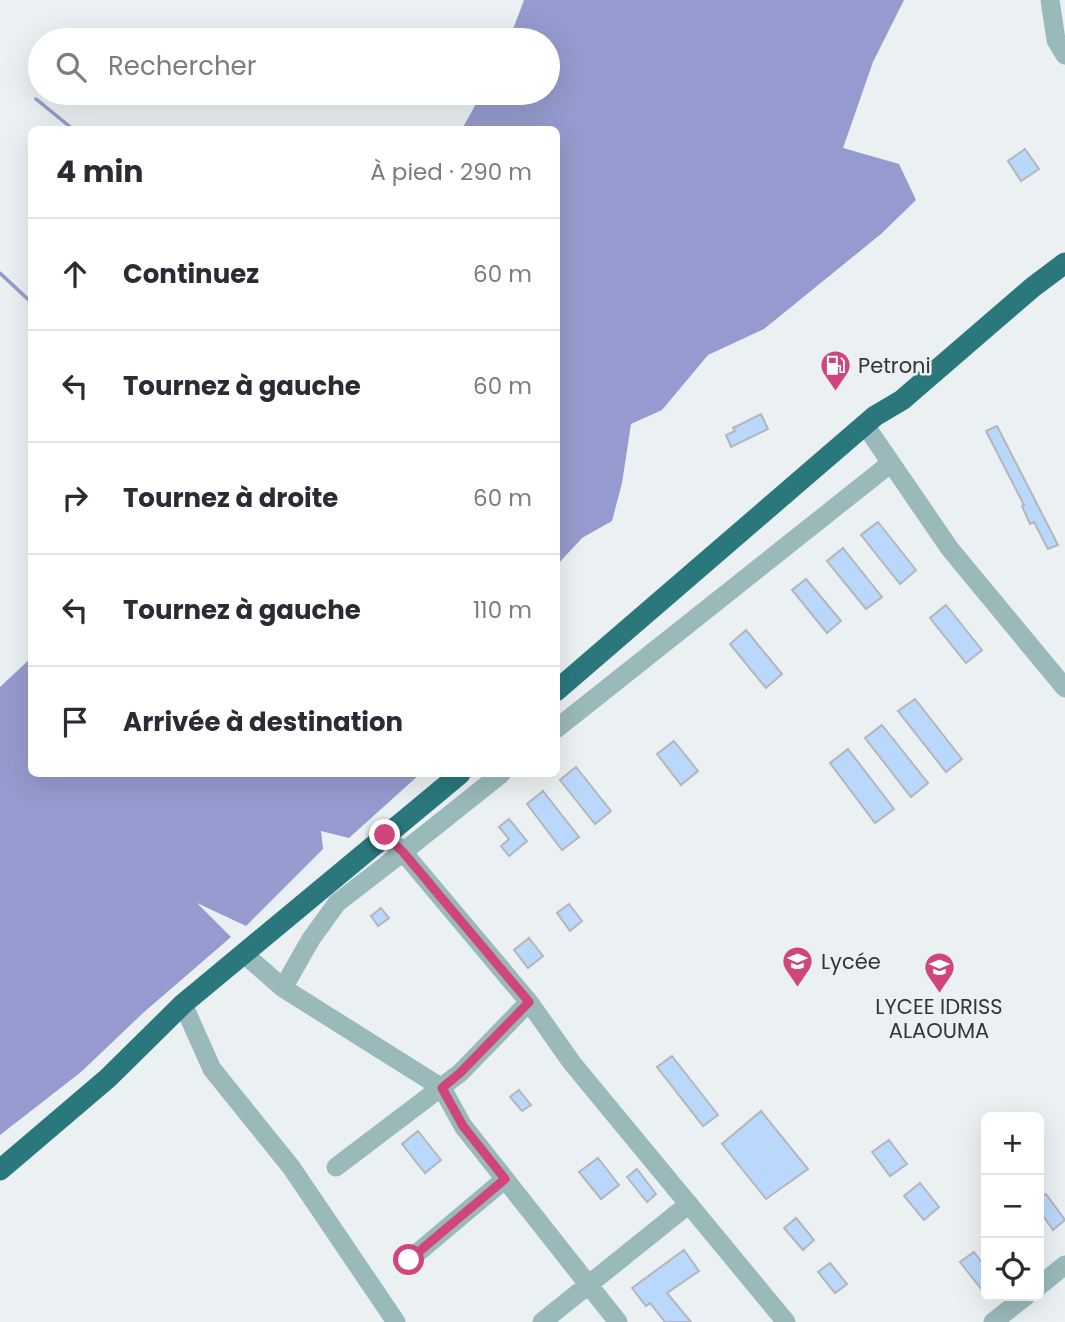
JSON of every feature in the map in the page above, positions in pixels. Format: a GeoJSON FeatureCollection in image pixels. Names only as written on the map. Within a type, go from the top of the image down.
{"type":"FeatureCollection","features":[{"type":"Feature","properties":{"kind":"highway"},"geometry":{"type":"LineString","coordinates":[[870,421],[890,395],[1026,277],[1065,247]]}},
{"type":"Feature","properties":{"kind":"highway"},"geometry":{"type":"LineString","coordinates":[[560,688],[870,421],[902,400],[1065,263]]}},
{"type":"Feature","properties":{"kind":"highway"},"geometry":{"type":"LineString","coordinates":[[0,1170],[108,1078],[183,1004],[456,777]]}},
{"type":"Feature","properties":{"kind":"street"},"geometry":{"type":"LineString","coordinates":[[1051,0],[1062,44]]}},
{"type":"Feature","properties":{"kind":"street"},"geometry":{"type":"LineString","coordinates":[[870,421],[891,463],[950,550],[1065,688]]}},
{"type":"Feature","properties":{"kind":"street"},"geometry":{"type":"LineString","coordinates":[[560,726],[891,463]]}},
{"type":"Feature","properties":{"kind":"street"},"geometry":{"type":"LineString","coordinates":[[283,988],[311,939],[337,903],[497,777]]}},
{"type":"Feature","properties":{"kind":"street"},"geometry":{"type":"LineString","coordinates":[[385,835],[403,852],[529,1002],[572,1063],[786,1322]]}},
{"type":"Feature","properties":{"kind":"street"},"geometry":{"type":"LineString","coordinates":[[244,954],[283,988],[442,1088],[463,1126],[618,1322]]}},
{"type":"Feature","properties":{"kind":"street"},"geometry":{"type":"LineString","coordinates":[[336,1167],[460,1073],[529,1002]]}},
{"type":"Feature","properties":{"kind":"street"},"geometry":{"type":"LineString","coordinates":[[183,1004],[212,1069],[291,1167],[396,1322]]}},
{"type":"Feature","properties":{"kind":"street"},"geometry":{"type":"LineString","coordinates":[[409,1260],[505,1179]]}},
{"type":"Feature","properties":{"kind":"street"},"geometry":{"type":"LineString","coordinates":[[542,1322],[689,1204]]}},
{"type":"Feature","properties":{"kind":"street"},"geometry":{"type":"LineString","coordinates":[[1044,1282],[1065,1265]]}},
{"type":"Feature","properties":{"kind":"street"},"geometry":{"type":"LineString","coordinates":[[993,1322],[1020,1301]]}},
{"type":"Feature","properties":{"kind":"water"},"geometry":{"type":"Polygon","coordinates":[[[524,0],[904,0],[873,62],[843,148],[899,164],[916,200],[881,234],[764,329],[708,355],[662,410],[631,424],[622,483],[612,521],[582,538],[560,562],[560,126],[464,126],[475,105],[560,105],[560,28],[514,28],[524,0]]]}},
{"type":"Feature","properties":{"kind":"water"},"geometry":{"type":"Polygon","coordinates":[[[28,661],[28,777],[417,777],[349,838],[321,831],[323,849],[246,926],[197,903],[231,937],[143,1013],[81,1072],[0,1135],[0,687],[28,661]]]}},
{"type":"Feature","properties":{"kind":"building"},"geometry":{"type":"Polygon","coordinates":[[[1025,149],[1039,169],[1021,181],[1008,161],[1025,149]]]}},
{"type":"Feature","properties":{"kind":"building"},"geometry":{"type":"Polygon","coordinates":[[[761,414],[768,429],[731,447],[726,435],[735,431],[733,428],[761,414]]]}},
{"type":"Feature","properties":{"kind":"building"},"geometry":{"type":"Polygon","coordinates":[[[997,426],[1058,545],[1048,549],[1034,522],[1030,524],[1022,506],[1024,505],[986,431],[997,426]]]}},
{"type":"Feature","properties":{"kind":"building"},"geometry":{"type":"Polygon","coordinates":[[[878,522],[916,570],[900,584],[861,535],[878,522]]]}},
{"type":"Feature","properties":{"kind":"building"},"geometry":{"type":"Polygon","coordinates":[[[843,548],[882,597],[866,609],[827,561],[843,548]]]}},
{"type":"Feature","properties":{"kind":"building"},"geometry":{"type":"Polygon","coordinates":[[[806,579],[841,621],[827,633],[792,590],[806,579]]]}},
{"type":"Feature","properties":{"kind":"building"},"geometry":{"type":"Polygon","coordinates":[[[946,605],[982,650],[966,663],[930,618],[946,605]]]}},
{"type":"Feature","properties":{"kind":"building"},"geometry":{"type":"Polygon","coordinates":[[[746,630],[782,674],[766,688],[730,644],[746,630]]]}},
{"type":"Feature","properties":{"kind":"building"},"geometry":{"type":"Polygon","coordinates":[[[915,699],[962,759],[946,772],[898,711],[915,699]]]}},
{"type":"Feature","properties":{"kind":"building"},"geometry":{"type":"Polygon","coordinates":[[[882,725],[928,783],[911,797],[865,738],[882,725]]]}},
{"type":"Feature","properties":{"kind":"building"},"geometry":{"type":"Polygon","coordinates":[[[674,741],[698,771],[681,785],[657,754],[674,741]]]}},
{"type":"Feature","properties":{"kind":"building"},"geometry":{"type":"Polygon","coordinates":[[[848,749],[894,809],[875,823],[830,763],[848,749]]]}},
{"type":"Feature","properties":{"kind":"building"},"geometry":{"type":"Polygon","coordinates":[[[576,767],[611,811],[595,824],[560,780],[576,767]]]}},
{"type":"Feature","properties":{"kind":"building"},"geometry":{"type":"Polygon","coordinates":[[[543,791],[579,837],[562,850],[527,804],[543,791]]]}},
{"type":"Feature","properties":{"kind":"building"},"geometry":{"type":"Polygon","coordinates":[[[509,819],[527,841],[509,856],[501,846],[509,839],[499,827],[509,819]]]}},
{"type":"Feature","properties":{"kind":"building"},"geometry":{"type":"Polygon","coordinates":[[[569,904],[582,921],[570,931],[557,913],[569,904]]]}},
{"type":"Feature","properties":{"kind":"building"},"geometry":{"type":"Polygon","coordinates":[[[381,908],[389,918],[378,926],[371,916],[381,908]]]}},
{"type":"Feature","properties":{"kind":"building"},"geometry":{"type":"Polygon","coordinates":[[[529,938],[543,956],[528,968],[514,950],[529,938]]]}},
{"type":"Feature","properties":{"kind":"building"},"geometry":{"type":"Polygon","coordinates":[[[672,1056],[718,1115],[703,1126],[657,1067],[672,1056]]]}},
{"type":"Feature","properties":{"kind":"building"},"geometry":{"type":"Polygon","coordinates":[[[519,1090],[531,1105],[522,1111],[510,1097],[519,1090]]]}},
{"type":"Feature","properties":{"kind":"building"},"geometry":{"type":"Polygon","coordinates":[[[761,1111],[808,1169],[766,1199],[722,1144],[761,1111]]]}},
{"type":"Feature","properties":{"kind":"building"},"geometry":{"type":"Polygon","coordinates":[[[418,1131],[441,1160],[425,1173],[402,1144],[418,1131]]]}},
{"type":"Feature","properties":{"kind":"building"},"geometry":{"type":"Polygon","coordinates":[[[889,1140],[907,1164],[890,1176],[872,1152],[889,1140]]]}},
{"type":"Feature","properties":{"kind":"building"},"geometry":{"type":"Polygon","coordinates":[[[598,1158],[619,1185],[601,1199],[579,1172],[598,1158]]]}},
{"type":"Feature","properties":{"kind":"building"},"geometry":{"type":"Polygon","coordinates":[[[637,1169],[656,1194],[647,1202],[627,1177],[637,1169]]]}},
{"type":"Feature","properties":{"kind":"building"},"geometry":{"type":"Polygon","coordinates":[[[920,1183],[939,1207],[924,1220],[904,1196],[920,1183]]]}},
{"type":"Feature","properties":{"kind":"building"},"geometry":{"type":"Polygon","coordinates":[[[1046,1194],[1065,1220],[1053,1230],[1044,1217],[1046,1194]]]}},
{"type":"Feature","properties":{"kind":"building"},"geometry":{"type":"Polygon","coordinates":[[[796,1218],[814,1240],[803,1250],[784,1228],[796,1218]]]}},
{"type":"Feature","properties":{"kind":"building"},"geometry":{"type":"Polygon","coordinates":[[[684,1250],[699,1271],[667,1293],[691,1322],[665,1322],[650,1303],[646,1306],[632,1288],[684,1250]]]}},
{"type":"Feature","properties":{"kind":"building"},"geometry":{"type":"Polygon","coordinates":[[[974,1252],[981,1261],[981,1289],[960,1262],[974,1252]]]}},
{"type":"Feature","properties":{"kind":"building"},"geometry":{"type":"Polygon","coordinates":[[[830,1263],[847,1284],[835,1293],[818,1272],[830,1263]]]}},
{"type":"Feature","properties":{"kind":"waterway"},"geometry":{"type":"LineString","coordinates":[[43,105],[69,126]]}},
{"type":"Feature","properties":{"kind":"waterway"},"geometry":{"type":"LineString","coordinates":[[0,273],[28,299]]}},
{"type":"Feature","properties":{"kind":"place","name":"Petroni"},"geometry":{"type":"Point","coordinates":[835,393]}},
{"type":"Feature","properties":{"kind":"place","name":"Lycée"},"geometry":{"type":"Point","coordinates":[798,989]}},
{"type":"Feature","properties":{"kind":"place","name":"LYCEE IDRISS ALAOUMA"},"geometry":{"type":"Point","coordinates":[939,994]}},
{"type":"Feature","properties":{"kind":"route"},"geometry":{"type":"LineString","coordinates":[[385,835],[403,852],[529,1002],[442,1088],[463,1126],[505,1179],[409,1260]]}}]}
